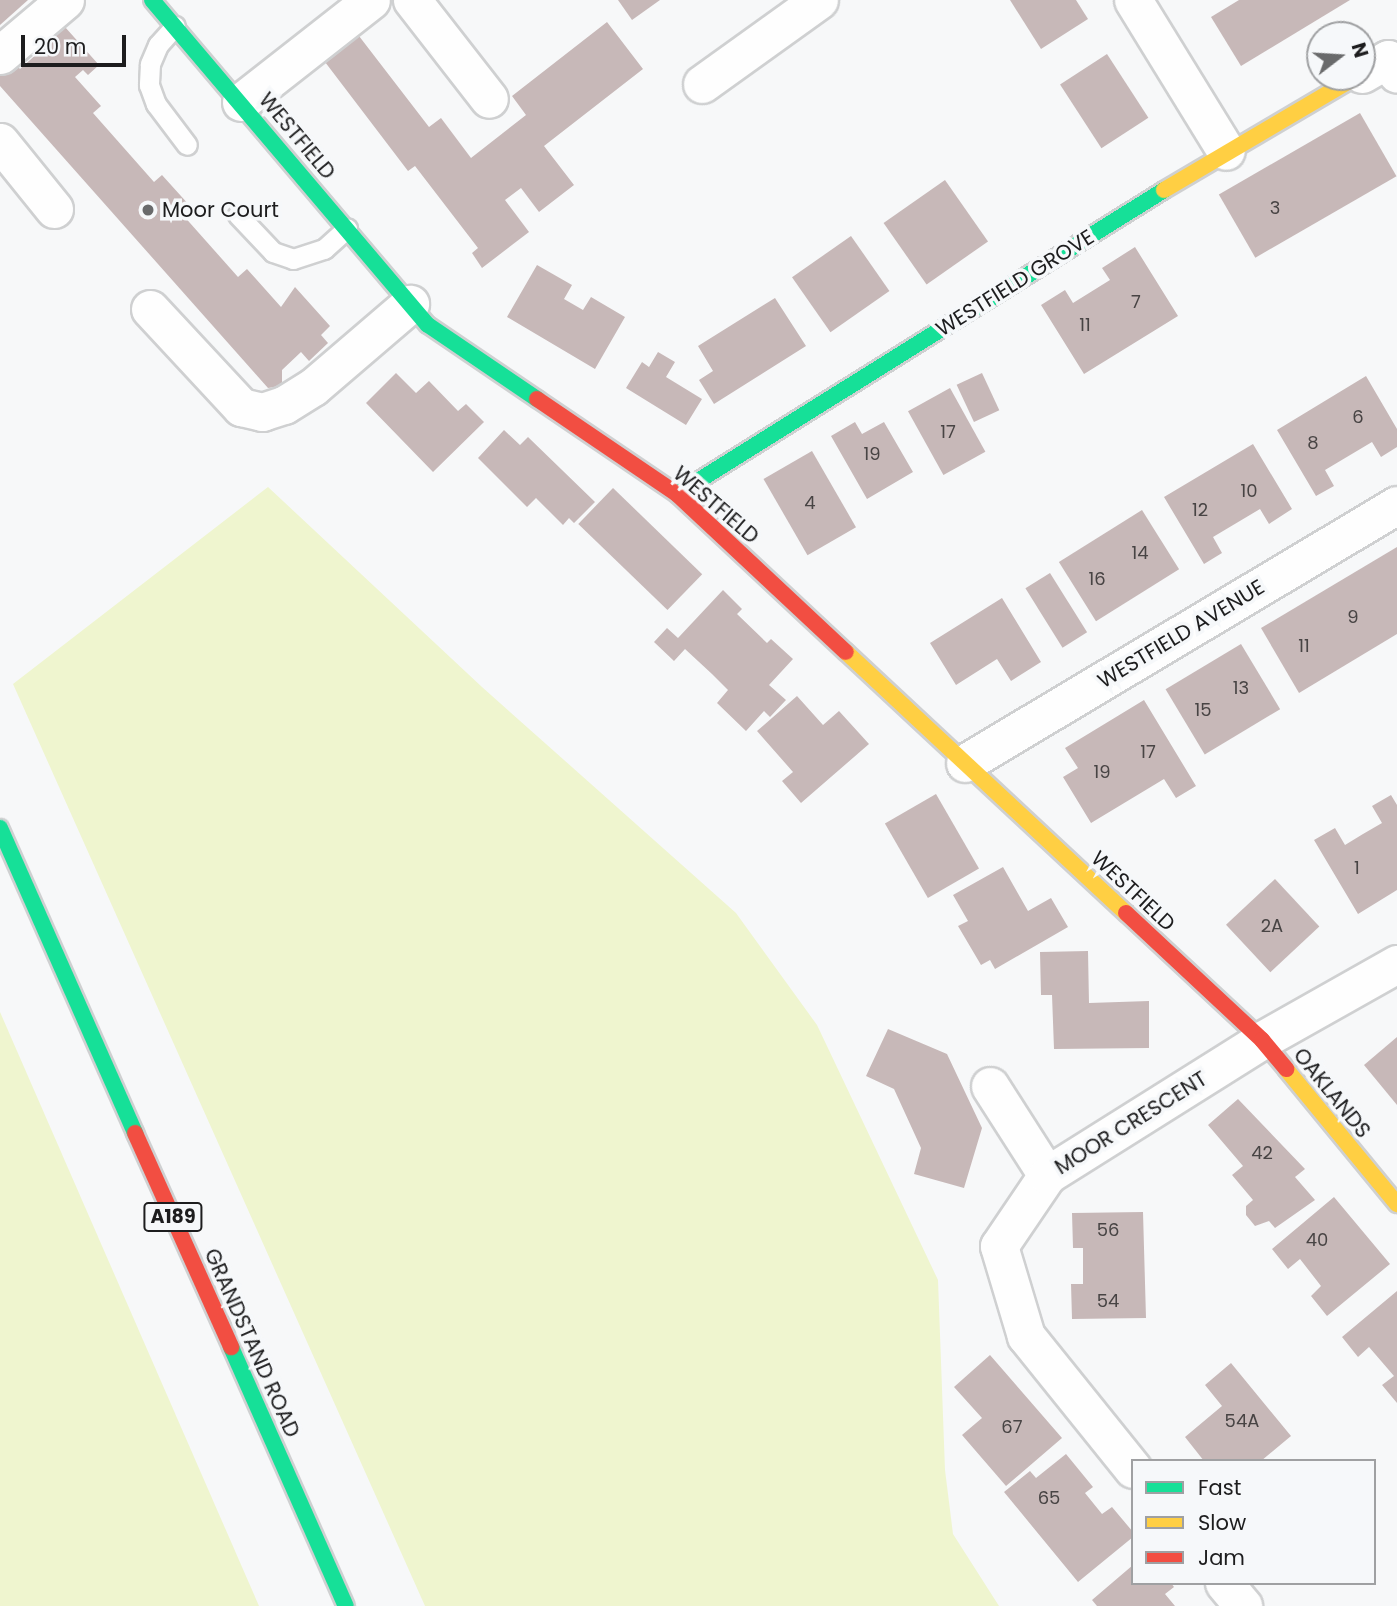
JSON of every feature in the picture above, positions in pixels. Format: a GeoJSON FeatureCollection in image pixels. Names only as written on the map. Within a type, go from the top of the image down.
{"type":"FeatureCollection","features":[{"type":"Feature","properties":{"kind":"street"},"geometry":{"type":"LineString","coordinates":[[0,55],[65,0]]}},
{"type":"Feature","properties":{"kind":"street","name":"WESTFIELD"},"geometry":{"type":"LineString","coordinates":[[152,0],[428,325],[677,494],[1262,1040]]}},
{"type":"Feature","properties":{"kind":"street"},"geometry":{"type":"LineString","coordinates":[[241,102],[371,0]]}},
{"type":"Feature","properties":{"kind":"street"},"geometry":{"type":"LineString","coordinates":[[412,0],[489,99]]}},
{"type":"Feature","properties":{"kind":"street"},"geometry":{"type":"LineString","coordinates":[[702,84],[819,0]]}},
{"type":"Feature","properties":{"kind":"street"},"geometry":{"type":"LineString","coordinates":[[1133,0],[1226,151]]}},
{"type":"Feature","properties":{"kind":"street","name":"WESTFIELD GROVE"},"geometry":{"type":"LineString","coordinates":[[677,494],[1226,151],[1331,91]]}},
{"type":"Feature","properties":{"kind":"street"},"geometry":{"type":"LineString","coordinates":[[0,142],[54,209]]}},
{"type":"Feature","properties":{"kind":"street"},"geometry":{"type":"LineString","coordinates":[[150,309],[240,407],[262,412],[284,405],[313,387],[411,304]]}},
{"type":"Feature","properties":{"kind":"street","name":"WESTFIELD AVENUE"},"geometry":{"type":"LineString","coordinates":[[965,763],[1397,505]]}},
{"type":"Feature","properties":{"kind":"street","name":"GRANDSTAND ROAD"},"geometry":{"type":"LineString","coordinates":[[0,828],[346,1606]]}},
{"type":"Feature","properties":{"kind":"street","name":"MOOR CRESCENT"},"geometry":{"type":"LineString","coordinates":[[1131,1467],[1026,1336],[999,1246],[1047,1175],[1262,1040],[1397,964]]}},
{"type":"Feature","properties":{"kind":"street","name":"OAKLANDS"},"geometry":{"type":"LineString","coordinates":[[1262,1040],[1397,1205]]}},
{"type":"Feature","properties":{"kind":"street"},"geometry":{"type":"LineString","coordinates":[[990,1086],[1047,1175]]}},
{"type":"Feature","properties":{"kind":"street"},"geometry":{"type":"LineString","coordinates":[[1226,1585],[1243,1606]]}},
{"type":"Feature","properties":{"kind":"lane"},"geometry":{"type":"LineString","coordinates":[[175,26],[158,45],[150,64],[149,85],[156,104],[187,145]]}},
{"type":"Feature","properties":{"kind":"lane"},"geometry":{"type":"LineString","coordinates":[[238,215],[273,252],[293,259],[324,249],[347,228]]}},
{"type":"Feature","properties":{"kind":"green space"},"geometry":{"type":"Polygon","coordinates":[[[268,487],[482,687],[736,913],[817,1025],[938,1280],[945,1470],[953,1534],[999,1606],[425,1606],[13,684],[268,487]]]}},
{"type":"Feature","properties":{"kind":"green space"},"geometry":{"type":"Polygon","coordinates":[[[0,1012],[259,1606],[0,1606],[0,1012]]]}},
{"type":"Feature","properties":{"kind":"building"},"geometry":{"type":"Polygon","coordinates":[[[0,0],[28,0],[0,25],[0,0]]]}},
{"type":"Feature","properties":{"kind":"building"},"geometry":{"type":"Polygon","coordinates":[[[618,0],[660,0],[632,20],[618,0]]]}},
{"type":"Feature","properties":{"kind":"building"},"geometry":{"type":"Polygon","coordinates":[[[1010,0],[1076,0],[1088,19],[1041,49],[1010,0]]]}},
{"type":"Feature","properties":{"kind":"building"},"geometry":{"type":"Polygon","coordinates":[[[1239,0],[1350,0],[1315,21],[1306,21],[1306,27],[1241,66],[1211,17],[1239,0]]]}},
{"type":"Feature","properties":{"kind":"building"},"geometry":{"type":"Polygon","coordinates":[[[607,22],[643,69],[544,146],[574,185],[539,212],[521,188],[505,200],[529,232],[482,268],[472,253],[478,248],[415,166],[408,171],[325,62],[359,36],[429,127],[441,118],[471,158],[526,115],[512,96],[607,22]]]}},
{"type":"Feature","properties":{"kind":"building","name":"Moor Court"},"geometry":{"type":"Polygon","coordinates":[[[65,27],[99,65],[88,75],[83,70],[75,77],[101,106],[93,113],[154,182],[162,175],[190,206],[182,214],[238,277],[247,269],[281,307],[295,287],[330,326],[321,335],[328,343],[309,361],[301,352],[282,370],[282,386],[268,388],[0,86],[0,67],[16,64],[20,69],[40,51],[35,46],[56,28],[59,32],[65,27]]]}},
{"type":"Feature","properties":{"kind":"building"},"geometry":{"type":"Polygon","coordinates":[[[1107,54],[1148,118],[1101,148],[1060,84],[1107,54]]]}},
{"type":"Feature","properties":{"kind":"building"},"geometry":{"type":"Polygon","coordinates":[[[1360,113],[1396,176],[1255,258],[1219,194],[1360,113]]]}},
{"type":"Feature","properties":{"kind":"building"},"geometry":{"type":"Polygon","coordinates":[[[945,180],[988,241],[927,284],[884,223],[945,180]]]}},
{"type":"Feature","properties":{"kind":"building"},"geometry":{"type":"Polygon","coordinates":[[[851,236],[889,291],[830,332],[792,277],[851,236]]]}},
{"type":"Feature","properties":{"kind":"building"},"geometry":{"type":"Polygon","coordinates":[[[1135,247],[1178,316],[1084,374],[1041,305],[1065,290],[1073,303],[1110,280],[1102,268],[1135,247]]]}},
{"type":"Feature","properties":{"kind":"building"},"geometry":{"type":"Polygon","coordinates":[[[537,265],[572,285],[564,299],[583,310],[591,297],[625,317],[595,369],[507,317],[537,265]]]}},
{"type":"Feature","properties":{"kind":"building"},"geometry":{"type":"Polygon","coordinates":[[[775,298],[806,346],[714,404],[699,380],[713,371],[698,346],[775,298]]]}},
{"type":"Feature","properties":{"kind":"building"},"geometry":{"type":"Polygon","coordinates":[[[658,352],[675,362],[666,377],[702,399],[686,425],[626,388],[642,362],[649,367],[658,352]]]}},
{"type":"Feature","properties":{"kind":"building"},"geometry":{"type":"Polygon","coordinates":[[[396,373],[416,393],[429,381],[458,411],[466,404],[484,422],[433,472],[366,403],[396,373]]]}},
{"type":"Feature","properties":{"kind":"building"},"geometry":{"type":"Polygon","coordinates":[[[982,373],[999,410],[974,422],[957,385],[982,373]]]}},
{"type":"Feature","properties":{"kind":"building"},"geometry":{"type":"Polygon","coordinates":[[[1366,376],[1397,429],[1397,447],[1381,457],[1372,442],[1325,470],[1334,486],[1316,496],[1277,430],[1366,376]]]}},
{"type":"Feature","properties":{"kind":"building"},"geometry":{"type":"Polygon","coordinates":[[[950,388],[985,452],[943,475],[908,411],[950,388]]]}},
{"type":"Feature","properties":{"kind":"building"},"geometry":{"type":"Polygon","coordinates":[[[855,422],[862,434],[884,422],[913,472],[867,499],[831,436],[855,422]]]}},
{"type":"Feature","properties":{"kind":"building"},"geometry":{"type":"Polygon","coordinates":[[[504,430],[520,445],[528,437],[595,502],[574,523],[569,518],[563,525],[536,498],[527,507],[478,458],[504,430]]]}},
{"type":"Feature","properties":{"kind":"building"},"geometry":{"type":"Polygon","coordinates":[[[1253,444],[1292,509],[1269,524],[1260,509],[1213,537],[1222,553],[1204,564],[1164,497],[1253,444]]]}},
{"type":"Feature","properties":{"kind":"building"},"geometry":{"type":"Polygon","coordinates":[[[812,451],[856,527],[808,555],[764,479],[812,451]]]}},
{"type":"Feature","properties":{"kind":"building"},"geometry":{"type":"Polygon","coordinates":[[[613,488],[702,574],[667,610],[578,524],[613,488]]]}},
{"type":"Feature","properties":{"kind":"building"},"geometry":{"type":"Polygon","coordinates":[[[1142,510],[1179,569],[1096,621],[1059,562],[1142,510]]]}},
{"type":"Feature","properties":{"kind":"building"},"geometry":{"type":"Polygon","coordinates":[[[1397,547],[1397,634],[1299,693],[1261,628],[1397,547]]]}},
{"type":"Feature","properties":{"kind":"building"},"geometry":{"type":"Polygon","coordinates":[[[1050,573],[1087,632],[1063,648],[1025,588],[1050,573]]]}},
{"type":"Feature","properties":{"kind":"building"},"geometry":{"type":"Polygon","coordinates":[[[723,590],[742,609],[737,614],[767,643],[771,639],[793,659],[769,685],[786,700],[770,717],[764,711],[746,731],[717,703],[728,690],[712,674],[685,649],[674,661],[654,642],[667,628],[678,638],[723,590]]]}},
{"type":"Feature","properties":{"kind":"building"},"geometry":{"type":"Polygon","coordinates":[[[1002,598],[1041,662],[1011,681],[997,659],[956,685],[930,643],[1002,598]]]}},
{"type":"Feature","properties":{"kind":"building"},"geometry":{"type":"Polygon","coordinates":[[[1241,644],[1280,709],[1205,754],[1166,689],[1241,644]]]}},
{"type":"Feature","properties":{"kind":"building"},"geometry":{"type":"Polygon","coordinates":[[[797,696],[823,725],[839,711],[869,744],[801,803],[782,781],[793,772],[757,731],[797,696]]]}},
{"type":"Feature","properties":{"kind":"building"},"geometry":{"type":"Polygon","coordinates":[[[1144,700],[1196,786],[1176,798],[1164,779],[1091,823],[1063,777],[1078,768],[1065,748],[1144,700]]]}},
{"type":"Feature","properties":{"kind":"building"},"geometry":{"type":"Polygon","coordinates":[[[936,794],[979,868],[928,898],[885,824],[936,794]]]}},
{"type":"Feature","properties":{"kind":"building"},"geometry":{"type":"Polygon","coordinates":[[[1391,795],[1397,805],[1397,890],[1358,914],[1314,840],[1335,828],[1345,845],[1382,823],[1372,806],[1391,795]]]}},
{"type":"Feature","properties":{"kind":"building"},"geometry":{"type":"Polygon","coordinates":[[[1003,867],[1028,911],[1051,898],[1068,927],[995,969],[990,960],[981,965],[958,926],[968,921],[953,895],[1003,867]]]}},
{"type":"Feature","properties":{"kind":"building"},"geometry":{"type":"Polygon","coordinates":[[[1275,879],[1319,927],[1270,972],[1226,925],[1275,879]]]}},
{"type":"Feature","properties":{"kind":"building"},"geometry":{"type":"Polygon","coordinates":[[[1088,951],[1089,1003],[1149,1001],[1149,1048],[1054,1049],[1052,995],[1041,995],[1040,952],[1088,951]]]}},
{"type":"Feature","properties":{"kind":"building"},"geometry":{"type":"Polygon","coordinates":[[[888,1029],[947,1054],[982,1128],[964,1188],[914,1174],[921,1148],[894,1089],[866,1076],[888,1029]]]}},
{"type":"Feature","properties":{"kind":"building"},"geometry":{"type":"Polygon","coordinates":[[[1397,1037],[1397,1105],[1364,1065],[1397,1037]]]}},
{"type":"Feature","properties":{"kind":"building"},"geometry":{"type":"Polygon","coordinates":[[[1238,1099],[1305,1169],[1295,1177],[1315,1200],[1275,1228],[1269,1221],[1255,1226],[1246,1215],[1246,1206],[1253,1200],[1232,1175],[1243,1166],[1208,1125],[1238,1099]]]}},
{"type":"Feature","properties":{"kind":"building"},"geometry":{"type":"Polygon","coordinates":[[[1334,1197],[1390,1264],[1327,1316],[1311,1296],[1321,1286],[1300,1259],[1288,1269],[1272,1249],[1334,1197]]]}},
{"type":"Feature","properties":{"kind":"building"},"geometry":{"type":"Polygon","coordinates":[[[1143,1212],[1146,1318],[1072,1319],[1071,1284],[1083,1284],[1083,1248],[1073,1248],[1072,1213],[1143,1212]]]}},
{"type":"Feature","properties":{"kind":"building"},"geometry":{"type":"Polygon","coordinates":[[[1397,1291],[1397,1403],[1382,1385],[1394,1376],[1369,1347],[1358,1357],[1342,1337],[1397,1291]]]}},
{"type":"Feature","properties":{"kind":"building"},"geometry":{"type":"Polygon","coordinates":[[[990,1355],[1062,1438],[1006,1486],[962,1435],[982,1418],[954,1387],[990,1355]]]}},
{"type":"Feature","properties":{"kind":"building"},"geometry":{"type":"Polygon","coordinates":[[[1231,1363],[1291,1436],[1263,1459],[1202,1459],[1185,1437],[1222,1406],[1205,1385],[1231,1363]]]}},
{"type":"Feature","properties":{"kind":"building"},"geometry":{"type":"Polygon","coordinates":[[[1066,1454],[1093,1487],[1085,1493],[1102,1514],[1112,1507],[1131,1530],[1131,1539],[1078,1582],[1004,1492],[1030,1471],[1036,1478],[1066,1454]]]}},
{"type":"Feature","properties":{"kind":"building"},"geometry":{"type":"Polygon","coordinates":[[[1131,1567],[1131,1585],[1172,1585],[1174,1587],[1165,1594],[1175,1606],[1097,1606],[1092,1600],[1131,1567]]]}},
{"type":"Feature","properties":{"kind":"traffic: fast"},"geometry":{"type":"LineString","coordinates":[[152,0],[428,325],[537,399]]}},
{"type":"Feature","properties":{"kind":"traffic: fast"},"geometry":{"type":"LineString","coordinates":[[677,494],[1164,190]]}},
{"type":"Feature","properties":{"kind":"traffic: fast"},"geometry":{"type":"LineString","coordinates":[[0,828],[135,1133]]}},
{"type":"Feature","properties":{"kind":"traffic: fast"},"geometry":{"type":"LineString","coordinates":[[231,1347],[346,1606]]}},
{"type":"Feature","properties":{"kind":"traffic: slow"},"geometry":{"type":"LineString","coordinates":[[1164,190],[1332,91]]}},
{"type":"Feature","properties":{"kind":"traffic: slow"},"geometry":{"type":"LineString","coordinates":[[846,652],[1126,913]]}},
{"type":"Feature","properties":{"kind":"traffic: slow"},"geometry":{"type":"LineString","coordinates":[[1286,1069],[1397,1204]]}},
{"type":"Feature","properties":{"kind":"traffic: jam"},"geometry":{"type":"LineString","coordinates":[[537,399],[677,494],[846,652]]}},
{"type":"Feature","properties":{"kind":"traffic: jam"},"geometry":{"type":"LineString","coordinates":[[1126,913],[1262,1040],[1286,1069]]}},
{"type":"Feature","properties":{"kind":"traffic: jam"},"geometry":{"type":"LineString","coordinates":[[135,1133],[231,1347]]}},
{"type":"Feature","properties":{"kind":"place","name":"Moor Court"},"geometry":{"type":"Point","coordinates":[148,210]}}]}
